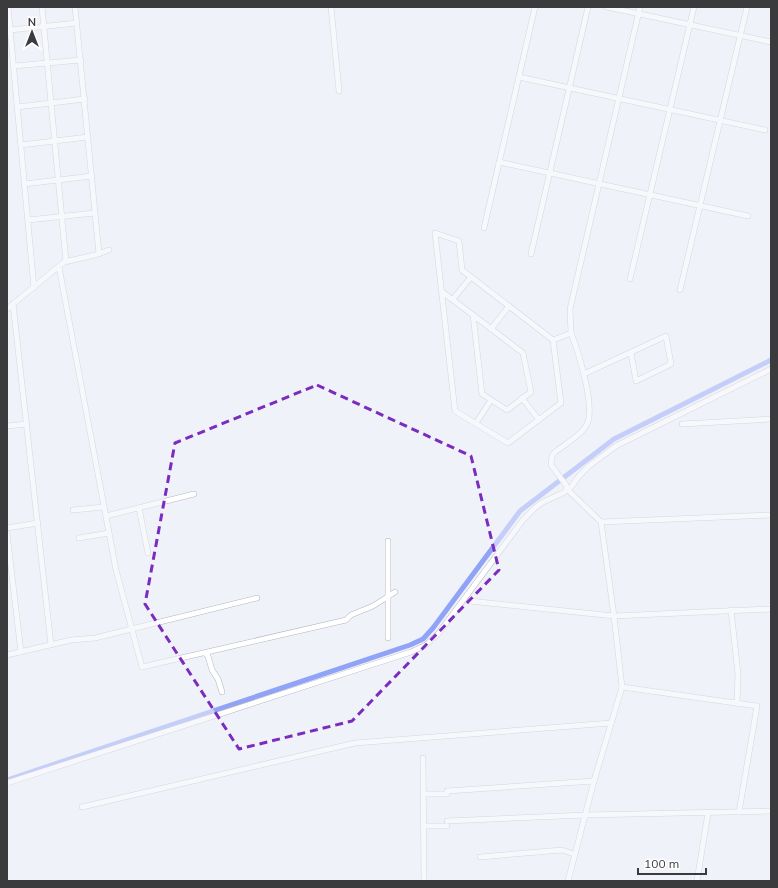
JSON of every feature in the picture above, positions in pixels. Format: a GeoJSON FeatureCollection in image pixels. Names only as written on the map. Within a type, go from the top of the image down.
{"type":"FeatureCollection","features":[{"type":"Feature","properties":{"kind":"street"},"geometry":{"type":"LineString","coordinates":[[8,7],[34,288]]}},
{"type":"Feature","properties":{"kind":"street"},"geometry":{"type":"LineString","coordinates":[[42,7],[56,141],[66,262]]}},
{"type":"Feature","properties":{"kind":"street"},"geometry":{"type":"LineString","coordinates":[[75,7],[99,254]]}},
{"type":"Feature","properties":{"kind":"street"},"geometry":{"type":"LineString","coordinates":[[331,7],[339,91]]}},
{"type":"Feature","properties":{"kind":"street"},"geometry":{"type":"LineString","coordinates":[[484,228],[535,7]]}},
{"type":"Feature","properties":{"kind":"street"},"geometry":{"type":"LineString","coordinates":[[531,254],[588,7]]}},
{"type":"Feature","properties":{"kind":"street"},"geometry":{"type":"LineString","coordinates":[[607,7],[771,42]]}},
{"type":"Feature","properties":{"kind":"street"},"geometry":{"type":"LineString","coordinates":[[568,881],[594,781],[622,687],[601,522],[567,487],[551,465],[552,456],[555,452],[581,432],[589,421],[590,408],[584,374],[571,333],[570,309],[640,7]]}},
{"type":"Feature","properties":{"kind":"street"},"geometry":{"type":"LineString","coordinates":[[630,279],[694,7]]}},
{"type":"Feature","properties":{"kind":"street"},"geometry":{"type":"LineString","coordinates":[[680,290],[747,7]]}},
{"type":"Feature","properties":{"kind":"street"},"geometry":{"type":"LineString","coordinates":[[10,30],[77,23]]}},
{"type":"Feature","properties":{"kind":"street"},"geometry":{"type":"LineString","coordinates":[[14,66],[80,60]]}},
{"type":"Feature","properties":{"kind":"street"},"geometry":{"type":"LineString","coordinates":[[519,77],[765,130]]}},
{"type":"Feature","properties":{"kind":"street"},"geometry":{"type":"LineString","coordinates":[[17,107],[85,99]]}},
{"type":"Feature","properties":{"kind":"street"},"geometry":{"type":"LineString","coordinates":[[21,144],[88,137]]}},
{"type":"Feature","properties":{"kind":"street"},"geometry":{"type":"LineString","coordinates":[[499,162],[748,216]]}},
{"type":"Feature","properties":{"kind":"street"},"geometry":{"type":"LineString","coordinates":[[24,184],[92,176]]}},
{"type":"Feature","properties":{"kind":"street"},"geometry":{"type":"LineString","coordinates":[[28,220],[95,213]]}},
{"type":"Feature","properties":{"kind":"street"},"geometry":{"type":"LineString","coordinates":[[435,233],[459,240],[462,270],[471,277],[553,340],[561,403],[508,443],[455,411],[435,233]]}},
{"type":"Feature","properties":{"kind":"street"},"geometry":{"type":"LineString","coordinates":[[7,309],[66,262],[109,250]]}},
{"type":"Feature","properties":{"kind":"street"},"geometry":{"type":"LineString","coordinates":[[59,267],[116,570],[142,667],[346,620],[351,615],[372,606],[395,592]]}},
{"type":"Feature","properties":{"kind":"street"},"geometry":{"type":"LineString","coordinates":[[453,300],[471,277]]}},
{"type":"Feature","properties":{"kind":"street"},"geometry":{"type":"LineString","coordinates":[[441,291],[491,328],[523,353],[531,392],[507,410],[482,394],[473,315]]}},
{"type":"Feature","properties":{"kind":"street"},"geometry":{"type":"LineString","coordinates":[[13,304],[51,645]]}},
{"type":"Feature","properties":{"kind":"street"},"geometry":{"type":"LineString","coordinates":[[491,328],[509,306]]}},
{"type":"Feature","properties":{"kind":"street"},"geometry":{"type":"LineString","coordinates":[[553,340],[571,333]]}},
{"type":"Feature","properties":{"kind":"street"},"geometry":{"type":"LineString","coordinates":[[584,374],[666,336],[671,364],[636,381],[631,353]]}},
{"type":"Feature","properties":{"kind":"street"},"geometry":{"type":"LineString","coordinates":[[7,783],[422,647],[433,640],[438,634],[529,513],[544,502],[563,493],[567,487],[572,486],[589,466],[616,446],[771,369]]}},
{"type":"Feature","properties":{"kind":"street"},"geometry":{"type":"LineString","coordinates":[[522,398],[540,420]]}},
{"type":"Feature","properties":{"kind":"street"},"geometry":{"type":"LineString","coordinates":[[476,423],[491,400]]}},
{"type":"Feature","properties":{"kind":"street"},"geometry":{"type":"LineString","coordinates":[[682,424],[771,419]]}},
{"type":"Feature","properties":{"kind":"street"},"geometry":{"type":"LineString","coordinates":[[7,426],[27,424]]}},
{"type":"Feature","properties":{"kind":"street"},"geometry":{"type":"LineString","coordinates":[[106,516],[194,494]]}},
{"type":"Feature","properties":{"kind":"street"},"geometry":{"type":"LineString","coordinates":[[73,510],[104,508]]}},
{"type":"Feature","properties":{"kind":"street"},"geometry":{"type":"LineString","coordinates":[[139,508],[148,553]]}},
{"type":"Feature","properties":{"kind":"street"},"geometry":{"type":"LineString","coordinates":[[601,522],[771,515]]}},
{"type":"Feature","properties":{"kind":"street"},"geometry":{"type":"LineString","coordinates":[[7,528],[38,524]]}},
{"type":"Feature","properties":{"kind":"street"},"geometry":{"type":"LineString","coordinates":[[7,534],[21,652]]}},
{"type":"Feature","properties":{"kind":"street"},"geometry":{"type":"LineString","coordinates":[[79,538],[109,534]]}},
{"type":"Feature","properties":{"kind":"street"},"geometry":{"type":"LineString","coordinates":[[388,541],[388,638]]}},
{"type":"Feature","properties":{"kind":"street"},"geometry":{"type":"LineString","coordinates":[[7,655],[71,640],[95,638],[257,598]]}},
{"type":"Feature","properties":{"kind":"street"},"geometry":{"type":"LineString","coordinates":[[470,601],[614,616],[731,610],[771,610]]}},
{"type":"Feature","properties":{"kind":"street"},"geometry":{"type":"LineString","coordinates":[[731,610],[738,674],[737,704]]}},
{"type":"Feature","properties":{"kind":"street"},"geometry":{"type":"LineString","coordinates":[[204,653],[208,656],[212,670],[218,679],[222,692]]}},
{"type":"Feature","properties":{"kind":"street"},"geometry":{"type":"LineString","coordinates":[[622,687],[757,706],[740,812]]}},
{"type":"Feature","properties":{"kind":"street"},"geometry":{"type":"LineString","coordinates":[[82,807],[355,743],[611,723]]}},
{"type":"Feature","properties":{"kind":"street"},"geometry":{"type":"LineString","coordinates":[[423,758],[424,881]]}},
{"type":"Feature","properties":{"kind":"street"},"geometry":{"type":"LineString","coordinates":[[424,794],[594,781]]}},
{"type":"Feature","properties":{"kind":"street"},"geometry":{"type":"LineString","coordinates":[[424,826],[586,814],[771,811]]}},
{"type":"Feature","properties":{"kind":"street"},"geometry":{"type":"LineString","coordinates":[[697,881],[708,813]]}},
{"type":"Feature","properties":{"kind":"street"},"geometry":{"type":"LineString","coordinates":[[480,857],[562,850],[574,854]]}},
{"type":"Feature","properties":{"kind":"highlighted area"},"geometry":{"type":"Polygon","coordinates":[[[317,385],[471,456],[499,570],[352,721],[239,749],[145,604],[175,443],[317,385]]]}},
{"type":"Feature","properties":{"kind":"waterway"},"geometry":{"type":"LineString","coordinates":[[7,780],[410,645],[423,639],[433,628],[520,511],[614,439],[771,360]]}}]}
